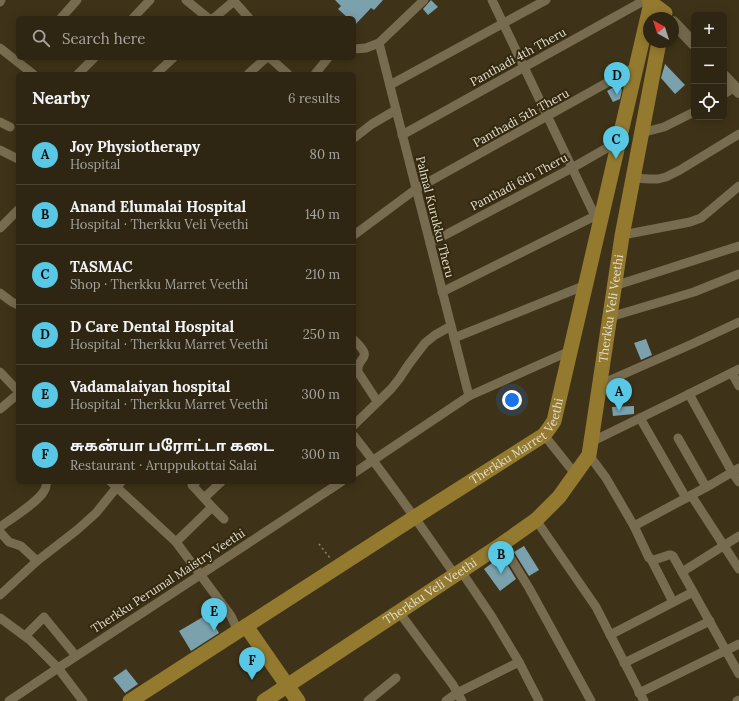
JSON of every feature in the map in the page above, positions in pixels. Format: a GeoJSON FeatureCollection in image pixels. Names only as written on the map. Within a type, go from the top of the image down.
{"type":"FeatureCollection","features":[{"type":"Feature","properties":{"kind":"main road","name":"Therkku Marret Veethi"},"geometry":{"type":"LineString","coordinates":[[130,701],[544,435],[554,421],[586,285],[598,217],[619,141],[637,66],[660,9]]}},
{"type":"Feature","properties":{"kind":"main road","name":"Therkku Veli Veethi"},"geometry":{"type":"LineString","coordinates":[[264,701],[284,693],[399,612],[536,520],[559,497],[576,475],[590,448],[622,236],[658,48]]}},
{"type":"Feature","properties":{"kind":"main road"},"geometry":{"type":"LineString","coordinates":[[242,629],[284,693],[298,701]]}},
{"type":"Feature","properties":{"kind":"street"},"geometry":{"type":"LineString","coordinates":[[63,16],[77,0]]}},
{"type":"Feature","properties":{"kind":"street"},"geometry":{"type":"LineString","coordinates":[[135,16],[150,0]]}},
{"type":"Feature","properties":{"kind":"street"},"geometry":{"type":"LineString","coordinates":[[186,0],[206,16]]}},
{"type":"Feature","properties":{"kind":"street"},"geometry":{"type":"LineString","coordinates":[[216,16],[233,0],[247,16]]}},
{"type":"Feature","properties":{"kind":"street"},"geometry":{"type":"LineString","coordinates":[[356,49],[366,48],[378,43],[424,0]]}},
{"type":"Feature","properties":{"kind":"street"},"geometry":{"type":"LineString","coordinates":[[442,292],[598,217],[572,168],[492,0]]}},
{"type":"Feature","properties":{"kind":"street"},"geometry":{"type":"LineString","coordinates":[[390,85],[546,0]]}},
{"type":"Feature","properties":{"kind":"street"},"geometry":{"type":"LineString","coordinates":[[660,9],[691,41]]}},
{"type":"Feature","properties":{"kind":"street","name":"Panthadi 4th Theru"},"geometry":{"type":"LineString","coordinates":[[402,135],[524,67],[660,9]]}},
{"type":"Feature","properties":{"kind":"street","name":"Palmal Kurukku Theru"},"geometry":{"type":"LineString","coordinates":[[378,43],[469,396]]}},
{"type":"Feature","properties":{"kind":"street"},"geometry":{"type":"LineString","coordinates":[[0,48],[16,58]]}},
{"type":"Feature","properties":{"kind":"street"},"geometry":{"type":"LineString","coordinates":[[80,72],[92,60]]}},
{"type":"Feature","properties":{"kind":"street"},"geometry":{"type":"LineString","coordinates":[[158,72],[171,60]]}},
{"type":"Feature","properties":{"kind":"street"},"geometry":{"type":"LineString","coordinates":[[250,72],[264,60]]}},
{"type":"Feature","properties":{"kind":"street"},"geometry":{"type":"LineString","coordinates":[[272,60],[286,72]]}},
{"type":"Feature","properties":{"kind":"street"},"geometry":{"type":"LineString","coordinates":[[317,72],[326,60]]}},
{"type":"Feature","properties":{"kind":"street"},"geometry":{"type":"LineString","coordinates":[[21,61],[31,72]]}},
{"type":"Feature","properties":{"kind":"street","name":"Panthadi 5th Theru"},"geometry":{"type":"LineString","coordinates":[[356,234],[416,189],[548,117],[637,66]]}},
{"type":"Feature","properties":{"kind":"street"},"geometry":{"type":"LineString","coordinates":[[727,79],[737,90],[727,93]]}},
{"type":"Feature","properties":{"kind":"street"},"geometry":{"type":"LineString","coordinates":[[356,136],[372,124],[396,110]]}},
{"type":"Feature","properties":{"kind":"street"},"geometry":{"type":"LineString","coordinates":[[642,133],[664,127],[691,114]]}},
{"type":"Feature","properties":{"kind":"street"},"geometry":{"type":"LineString","coordinates":[[0,122],[10,127]]}},
{"type":"Feature","properties":{"kind":"street"},"geometry":{"type":"LineString","coordinates":[[633,178],[658,179],[666,177],[739,134]]}},
{"type":"Feature","properties":{"kind":"street","name":"Panthadi 6th Theru"},"geometry":{"type":"LineString","coordinates":[[430,243],[572,168],[619,141]]}},
{"type":"Feature","properties":{"kind":"street"},"geometry":{"type":"LineString","coordinates":[[0,150],[16,158]]}},
{"type":"Feature","properties":{"kind":"street"},"geometry":{"type":"LineString","coordinates":[[622,236],[690,222],[701,218],[739,186]]}},
{"type":"Feature","properties":{"kind":"street"},"geometry":{"type":"LineString","coordinates":[[0,228],[16,212]]}},
{"type":"Feature","properties":{"kind":"street"},"geometry":{"type":"LineString","coordinates":[[614,286],[739,246]]}},
{"type":"Feature","properties":{"kind":"street"},"geometry":{"type":"LineString","coordinates":[[610,317],[694,292],[739,274]]}},
{"type":"Feature","properties":{"kind":"street"},"geometry":{"type":"LineString","coordinates":[[454,338],[586,285]]}},
{"type":"Feature","properties":{"kind":"street"},"geometry":{"type":"LineString","coordinates":[[0,293],[16,304]]}},
{"type":"Feature","properties":{"kind":"street"},"geometry":{"type":"LineString","coordinates":[[599,385],[739,322]]}},
{"type":"Feature","properties":{"kind":"street"},"geometry":{"type":"LineString","coordinates":[[356,423],[395,384],[425,343],[435,335],[451,326]]}},
{"type":"Feature","properties":{"kind":"street"},"geometry":{"type":"LineString","coordinates":[[356,342],[365,353],[365,356],[358,368],[358,372],[377,401]]}},
{"type":"Feature","properties":{"kind":"street"},"geometry":{"type":"LineString","coordinates":[[356,472],[469,396],[570,351]]}},
{"type":"Feature","properties":{"kind":"street"},"geometry":{"type":"LineString","coordinates":[[672,602],[651,559],[647,555],[634,526],[590,448],[640,418],[736,371],[739,386]]}},
{"type":"Feature","properties":{"kind":"street"},"geometry":{"type":"LineString","coordinates":[[0,372],[16,388]]}},
{"type":"Feature","properties":{"kind":"street"},"geometry":{"type":"LineString","coordinates":[[11,383],[16,379]]}},
{"type":"Feature","properties":{"kind":"street"},"geometry":{"type":"LineString","coordinates":[[689,394],[736,470],[739,482]]}},
{"type":"Feature","properties":{"kind":"street"},"geometry":{"type":"LineString","coordinates":[[0,409],[16,396]]}},
{"type":"Feature","properties":{"kind":"street"},"geometry":{"type":"LineString","coordinates":[[640,418],[689,497],[739,568]]}},
{"type":"Feature","properties":{"kind":"street"},"geometry":{"type":"LineString","coordinates":[[544,435],[576,475]]}},
{"type":"Feature","properties":{"kind":"street"},"geometry":{"type":"LineString","coordinates":[[678,438],[706,487]]}},
{"type":"Feature","properties":{"kind":"street"},"geometry":{"type":"LineString","coordinates":[[356,439],[492,617],[519,662],[539,701]]}},
{"type":"Feature","properties":{"kind":"street"},"geometry":{"type":"LineString","coordinates":[[634,526],[736,470]]}},
{"type":"Feature","properties":{"kind":"street"},"geometry":{"type":"LineString","coordinates":[[0,527],[36,500],[44,492],[46,484]]}},
{"type":"Feature","properties":{"kind":"street"},"geometry":{"type":"LineString","coordinates":[[0,595],[37,561],[96,513],[116,484],[176,542],[242,629]]}},
{"type":"Feature","properties":{"kind":"street"},"geometry":{"type":"LineString","coordinates":[[193,484],[192,485],[224,519]]}},
{"type":"Feature","properties":{"kind":"street"},"geometry":{"type":"LineString","coordinates":[[204,498],[219,484]]}},
{"type":"Feature","properties":{"kind":"street","name":"Therkku Perumal Maistry Veethi"},"geometry":{"type":"LineString","coordinates":[[10,701],[337,484]]}},
{"type":"Feature","properties":{"kind":"street"},"geometry":{"type":"LineString","coordinates":[[176,542],[212,507]]}},
{"type":"Feature","properties":{"kind":"street"},"geometry":{"type":"LineString","coordinates":[[536,520],[596,607],[642,697],[739,644]]}},
{"type":"Feature","properties":{"kind":"street"},"geometry":{"type":"LineString","coordinates":[[0,532],[9,542],[21,546],[37,561]]}},
{"type":"Feature","properties":{"kind":"street"},"geometry":{"type":"LineString","coordinates":[[682,572],[739,536]]}},
{"type":"Feature","properties":{"kind":"street"},"geometry":{"type":"LineString","coordinates":[[502,544],[529,588],[591,701]]}},
{"type":"Feature","properties":{"kind":"street"},"geometry":{"type":"LineString","coordinates":[[651,559],[654,560],[671,555],[673,556],[739,674]]}},
{"type":"Feature","properties":{"kind":"street"},"geometry":{"type":"LineString","coordinates":[[610,635],[693,592]]}},
{"type":"Feature","properties":{"kind":"street"},"geometry":{"type":"LineString","coordinates":[[399,612],[453,685],[460,697]]}},
{"type":"Feature","properties":{"kind":"street"},"geometry":{"type":"LineString","coordinates":[[25,636],[44,617],[76,656]]}},
{"type":"Feature","properties":{"kind":"street"},"geometry":{"type":"LineString","coordinates":[[0,618],[30,640],[58,668],[83,701]]}},
{"type":"Feature","properties":{"kind":"street"},"geometry":{"type":"LineString","coordinates":[[624,663],[710,621]]}},
{"type":"Feature","properties":{"kind":"street"},"geometry":{"type":"LineString","coordinates":[[446,701],[460,697],[519,662]]}},
{"type":"Feature","properties":{"kind":"street"},"geometry":{"type":"LineString","coordinates":[[368,701],[396,678]]}},
{"type":"Feature","properties":{"kind":"path"},"geometry":{"type":"LineString","coordinates":[[319,544],[337,567]]}},
{"type":"Feature","properties":{"kind":"building"},"geometry":{"type":"Polygon","coordinates":[[[335,0],[383,0],[374,10],[371,8],[356,24],[356,16],[346,16],[338,9],[341,6],[335,0]]]}},
{"type":"Feature","properties":{"kind":"building"},"geometry":{"type":"Polygon","coordinates":[[[431,0],[438,7],[428,15],[423,9],[431,0]]]}},
{"type":"Feature","properties":{"kind":"building"},"geometry":{"type":"Polygon","coordinates":[[[665,64],[685,85],[675,94],[661,78],[665,64]]]}},
{"type":"Feature","properties":{"kind":"building"},"geometry":{"type":"Polygon","coordinates":[[[619,84],[622,90],[620,99],[613,102],[607,91],[619,84]]]}},
{"type":"Feature","properties":{"kind":"building"},"geometry":{"type":"Polygon","coordinates":[[[646,339],[652,355],[641,360],[634,343],[646,339]]]}},
{"type":"Feature","properties":{"kind":"building"},"geometry":{"type":"Polygon","coordinates":[[[634,406],[634,414],[613,416],[612,407],[634,406]]]}},
{"type":"Feature","properties":{"kind":"building"},"geometry":{"type":"Polygon","coordinates":[[[524,546],[539,570],[529,576],[514,552],[524,546]]]}},
{"type":"Feature","properties":{"kind":"building"},"geometry":{"type":"Polygon","coordinates":[[[500,557],[503,560],[504,559],[516,579],[500,591],[484,569],[500,557]]]}},
{"type":"Feature","properties":{"kind":"building"},"geometry":{"type":"Polygon","coordinates":[[[208,614],[219,633],[191,651],[179,631],[208,614]]]}},
{"type":"Feature","properties":{"kind":"building"},"geometry":{"type":"Polygon","coordinates":[[[126,669],[138,684],[125,693],[113,678],[126,669]]]}},
{"type":"Feature","properties":{"kind":"place","name":"D Care Dental Hospital"},"geometry":{"type":"Point","coordinates":[617,95]}},
{"type":"Feature","properties":{"kind":"place","name":"TASMAC"},"geometry":{"type":"Point","coordinates":[616,159]}},
{"type":"Feature","properties":{"kind":"place","name":"Joy Physiotherapy"},"geometry":{"type":"Point","coordinates":[619,411]}},
{"type":"Feature","properties":{"kind":"place","name":"Anand Elumalai Hospital"},"geometry":{"type":"Point","coordinates":[501,574]}},
{"type":"Feature","properties":{"kind":"place","name":"Vadamalaiyan hospital"},"geometry":{"type":"Point","coordinates":[214,631]}},
{"type":"Feature","properties":{"kind":"place","name":"சுகன்யா பரோட்டா கடை"},"geometry":{"type":"Point","coordinates":[252,680]}}]}
